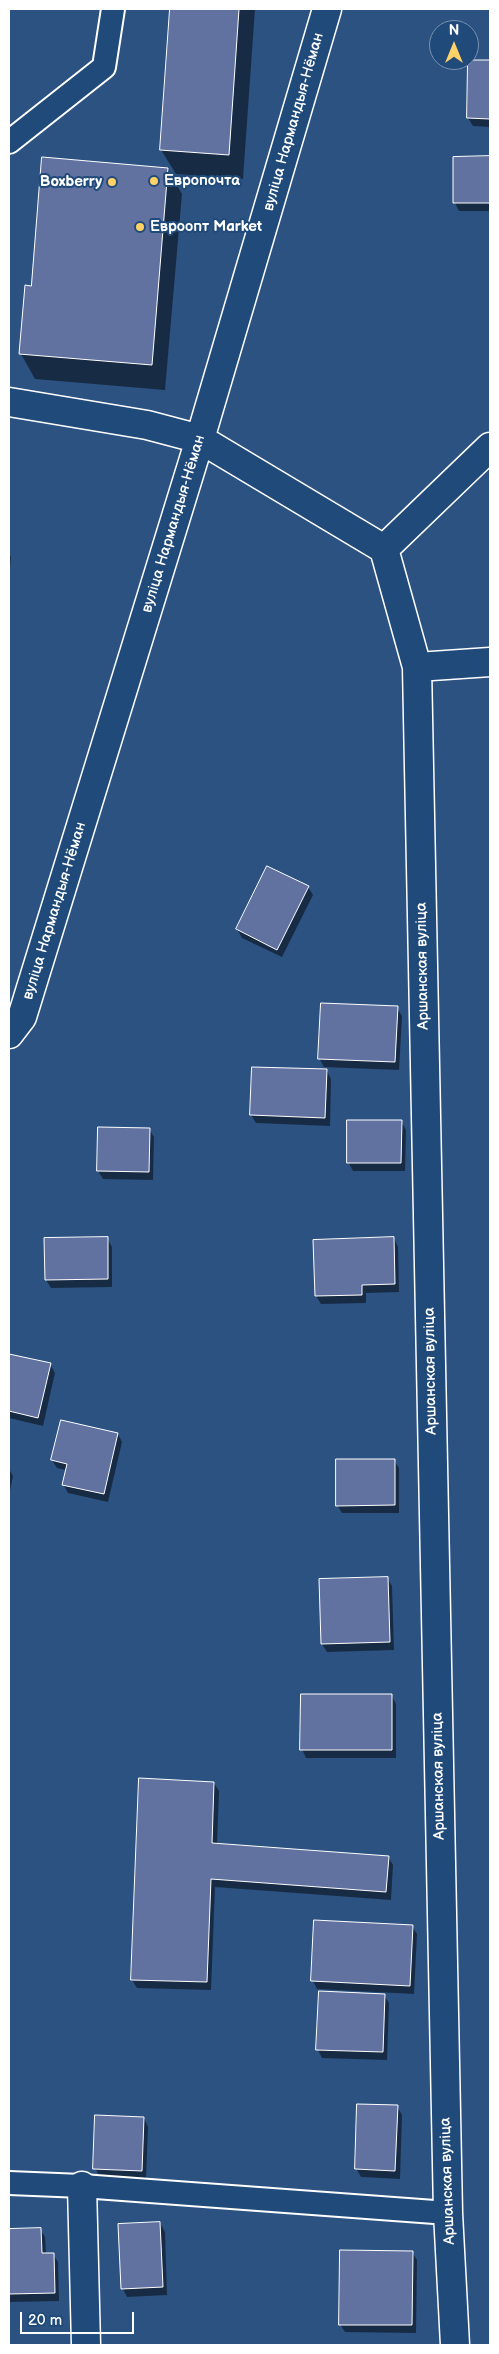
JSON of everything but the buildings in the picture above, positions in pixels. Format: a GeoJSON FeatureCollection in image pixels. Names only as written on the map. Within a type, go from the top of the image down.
{"type":"FeatureCollection","features":[{"type":"Feature","properties":{"kind":"street","name":"вуліца Нармандыя-Нёман"},"geometry":{"type":"LineString","coordinates":[[9,1034],[22,1017],[200,439],[328,9]]}},
{"type":"Feature","properties":{"kind":"street"},"geometry":{"type":"LineString","coordinates":[[9,402],[147,425],[200,439],[384,549],[490,447]]}},
{"type":"Feature","properties":{"kind":"street","name":"Аршанская вуліца"},"geometry":{"type":"LineString","coordinates":[[384,549],[417,667],[448,2213],[455,2345]]}},
{"type":"Feature","properties":{"kind":"street"},"geometry":{"type":"LineString","coordinates":[[417,667],[490,662]]}},
{"type":"Feature","properties":{"kind":"street"},"geometry":{"type":"LineString","coordinates":[[82,2186],[86,2345]]}},
{"type":"Feature","properties":{"kind":"lane"},"geometry":{"type":"LineString","coordinates":[[9,142],[104,67],[113,9]]}},
{"type":"Feature","properties":{"kind":"lane"},"geometry":{"type":"LineString","coordinates":[[9,2183],[82,2186],[448,2213]]}},
{"type":"Feature","properties":{"kind":"place","name":"Европочта"},"geometry":{"type":"Point","coordinates":[154,181]}},
{"type":"Feature","properties":{"kind":"place","name":"Boxberry"},"geometry":{"type":"Point","coordinates":[112,182]}},
{"type":"Feature","properties":{"kind":"place","name":"Евроопт Market"},"geometry":{"type":"Point","coordinates":[140,227]}}]}
